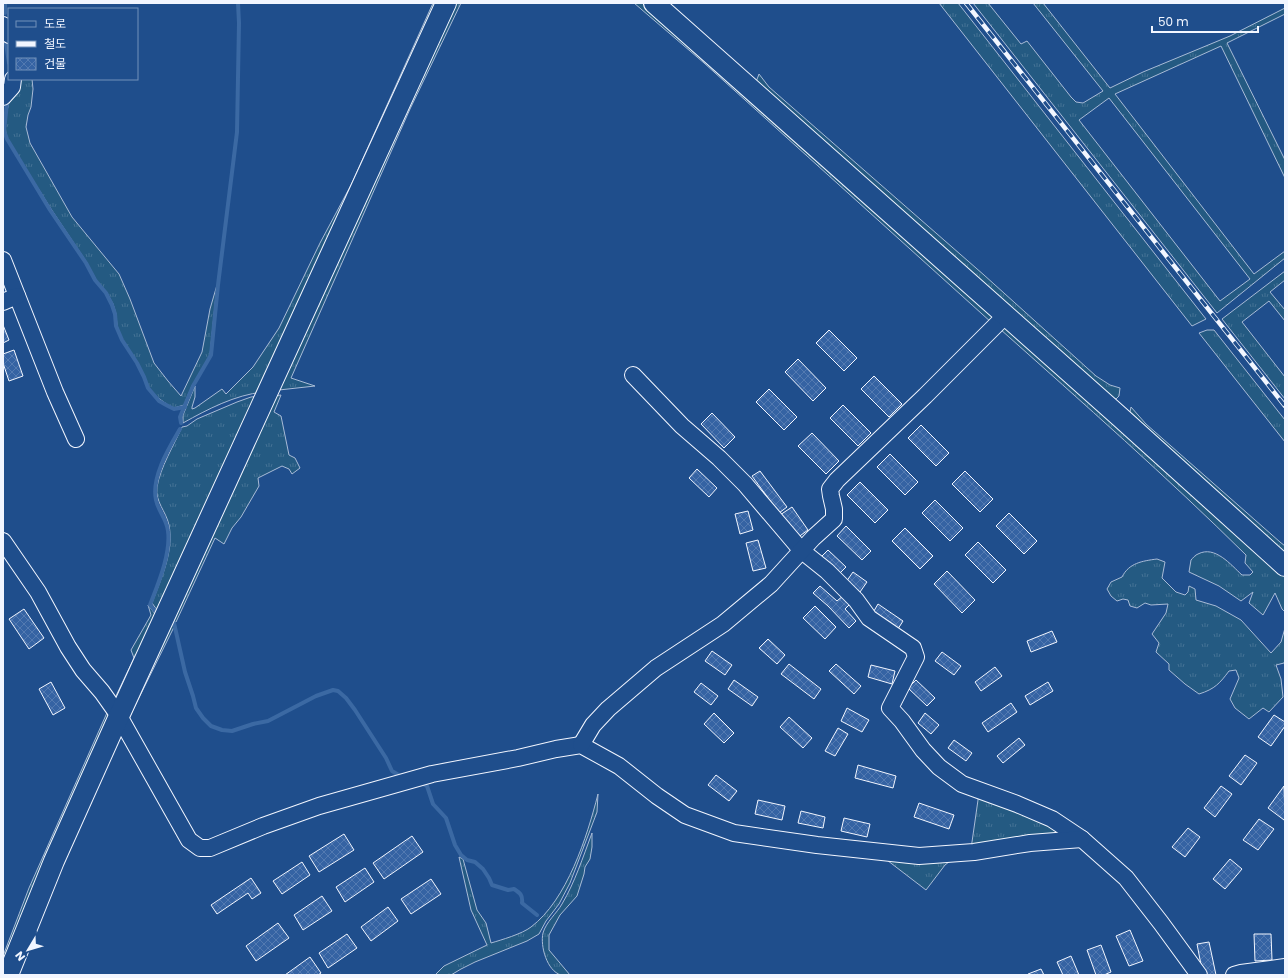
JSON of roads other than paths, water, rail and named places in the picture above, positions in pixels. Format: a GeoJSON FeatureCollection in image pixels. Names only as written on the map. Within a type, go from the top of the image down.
{"type":"FeatureCollection","features":[{"type":"Feature","properties":{"kind":"main road"},"geometry":{"type":"LineString","coordinates":[[8,975],[54,861],[119,716],[446,3]]}},
{"type":"Feature","properties":{"kind":"main road"},"geometry":{"type":"LineString","coordinates":[[654,3],[1285,566]]}},
{"type":"Feature","properties":{"kind":"street"},"geometry":{"type":"LineString","coordinates":[[3,97],[12,86],[13,80]]}},
{"type":"Feature","properties":{"kind":"street"},"geometry":{"type":"LineString","coordinates":[[3,260],[10,299],[76,439]]}},
{"type":"Feature","properties":{"kind":"street"},"geometry":{"type":"LineString","coordinates":[[581,745],[593,725],[608,709],[656,668],[723,624],[771,584],[834,519],[834,509],[830,489],[837,480],[1006,316]]}},
{"type":"Feature","properties":{"kind":"street"},"geometry":{"type":"LineString","coordinates":[[633,375],[682,426],[719,458],[745,484],[802,551],[827,572],[856,600],[868,618],[913,648],[916,657],[890,708],[902,720],[923,750],[939,767],[962,784],[1017,804],[1052,819],[1082,839],[1126,878],[1200,975]]}},
{"type":"Feature","properties":{"kind":"street"},"geometry":{"type":"LineString","coordinates":[[3,541],[38,592],[68,647],[83,670],[102,692],[119,716],[189,840],[200,848],[210,848],[263,826],[319,806],[432,774],[581,745],[620,766],[657,796],[685,815],[734,833],[817,845],[919,856],[974,852],[1030,843],[1082,839]]}},
{"type":"Feature","properties":{"kind":"street"},"geometry":{"type":"LineString","coordinates":[[1234,975],[1285,967]]}},
{"type":"Feature","properties":{"kind":"waterway"},"geometry":{"type":"LineString","coordinates":[[5,3],[5,13]]}},
{"type":"Feature","properties":{"kind":"waterway"},"geometry":{"type":"LineString","coordinates":[[181,423],[180,417],[193,386],[211,355],[237,132],[238,3]]}},
{"type":"Feature","properties":{"kind":"waterway"},"geometry":{"type":"LineString","coordinates":[[5,37],[8,56]]}},
{"type":"Feature","properties":{"kind":"waterway"},"geometry":{"type":"LineString","coordinates":[[7,103],[4,131],[7,139],[50,210],[86,263],[95,280],[106,293],[112,305],[115,314],[116,326],[122,340],[137,363],[148,388],[159,401],[168,406],[174,409],[185,407]]}},
{"type":"Feature","properties":{"kind":"waterway"},"geometry":{"type":"LineString","coordinates":[[157,613],[150,605],[166,559],[168,549],[168,531],[156,500],[156,482],[162,463],[180,429]]}},
{"type":"Feature","properties":{"kind":"waterway"},"geometry":{"type":"LineString","coordinates":[[174,623],[185,672],[196,708],[211,726],[222,730],[232,731],[268,721],[316,696],[333,690],[338,691],[346,698],[355,710],[386,758],[392,771],[402,777]]}},
{"type":"Feature","properties":{"kind":"waterway"},"geometry":{"type":"LineString","coordinates":[[421,783],[427,786],[433,804],[446,818],[455,845],[461,855],[467,860],[475,862],[483,869],[492,885],[508,890],[514,889],[521,894],[522,903],[537,915]]}},
{"type":"Feature","properties":{"kind":"railway"},"geometry":{"type":"LineString","coordinates":[[966,3],[1285,406]]}}]}
